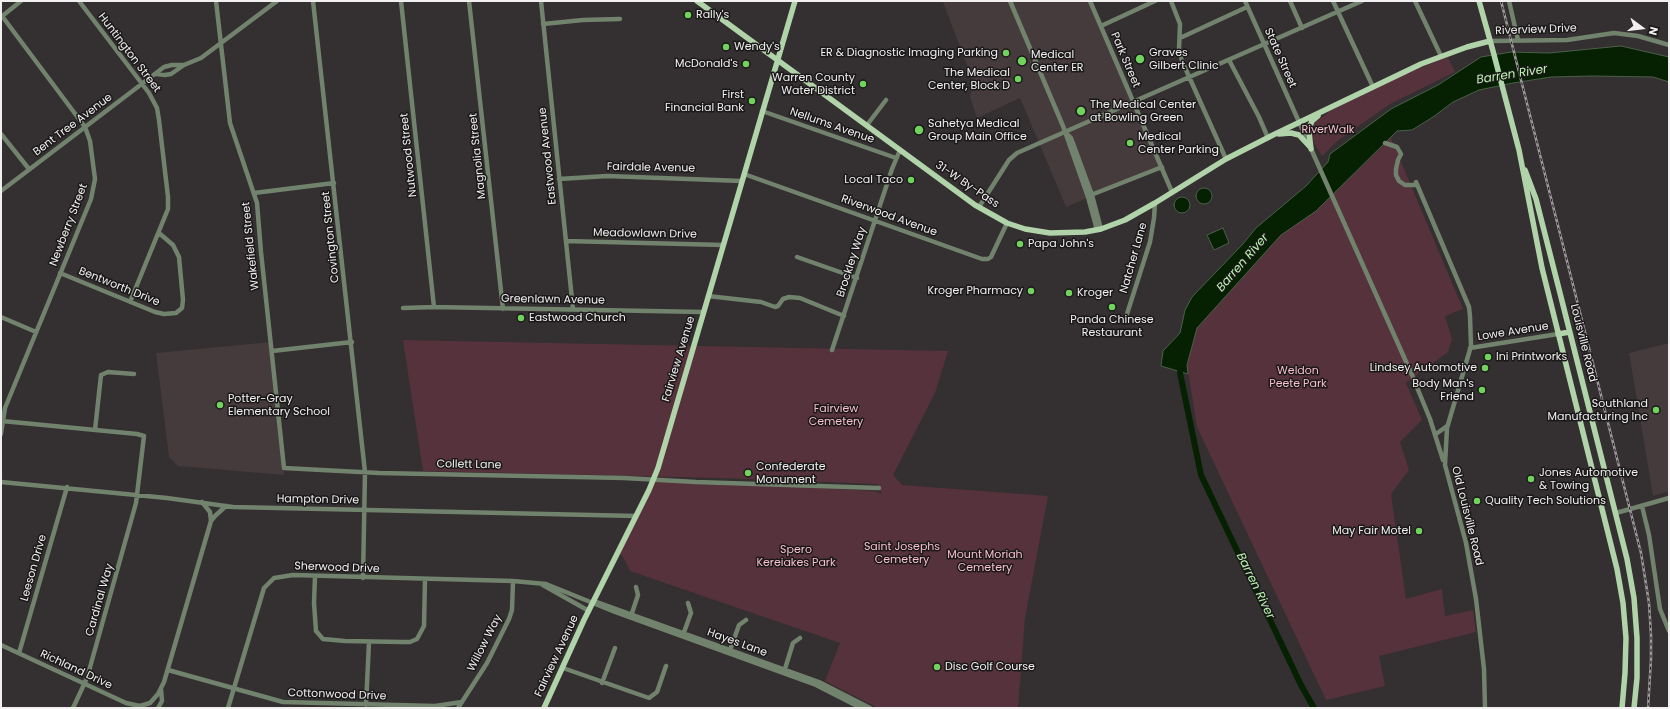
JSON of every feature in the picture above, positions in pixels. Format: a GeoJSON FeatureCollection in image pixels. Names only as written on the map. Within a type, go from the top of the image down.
{"type":"FeatureCollection","features":[{"type":"Feature","properties":{"kind":"main road","name":"31-W By-Pass"},"geometry":{"type":"LineString","coordinates":[[697,1],[979,207],[1007,223],[1025,229],[1050,233],[1073,233],[1099,229],[1126,220],[1226,159],[1299,123]]}},
{"type":"Feature","properties":{"kind":"main road","name":"Fairview Avenue"},"geometry":{"type":"LineString","coordinates":[[544,708],[653,479],[704,312],[795,1]]}},
{"type":"Feature","properties":{"kind":"main road","name":"Louisville Road"},"geometry":{"type":"LineString","coordinates":[[1479,1],[1511,120],[1541,263],[1605,516],[1618,575],[1624,615],[1626,661],[1622,708]]}},
{"type":"Feature","properties":{"kind":"main road","name":"Riverview Drive"},"geometry":{"type":"LineString","coordinates":[[1299,123],[1440,56],[1490,41]]}},
{"type":"Feature","properties":{"kind":"main road"},"geometry":{"type":"LineString","coordinates":[[1312,151],[1309,132],[1310,126],[1316,117],[1326,110]]}},
{"type":"Feature","properties":{"kind":"main road"},"geometry":{"type":"LineString","coordinates":[[1275,134],[1291,133],[1299,135],[1312,151]]}},
{"type":"Feature","properties":{"kind":"main road","name":"Louisville Road"},"geometry":{"type":"LineString","coordinates":[[1518,150],[1536,199],[1630,572],[1635,612],[1637,665],[1634,708]]}},
{"type":"Feature","properties":{"kind":"main road"},"geometry":{"type":"LineString","coordinates":[[1558,334],[1570,332]]}},
{"type":"Feature","properties":{"kind":"main road"},"geometry":{"type":"LineString","coordinates":[[1605,516],[1616,513]]}},
{"type":"Feature","properties":{"kind":"street"},"geometry":{"type":"LineString","coordinates":[[1,17],[21,1]]}},
{"type":"Feature","properties":{"kind":"street","name":"Huntington Street"},"geometry":{"type":"LineString","coordinates":[[79,1],[154,102],[159,120],[168,203],[166,214],[159,233],[130,302]]}},
{"type":"Feature","properties":{"kind":"street","name":"Wakefield Street"},"geometry":{"type":"LineString","coordinates":[[216,1],[230,123],[254,193],[258,210],[261,252],[284,468]]}},
{"type":"Feature","properties":{"kind":"street","name":"Bent Tree Avenue"},"geometry":{"type":"LineString","coordinates":[[156,74],[168,75],[184,65],[201,58],[277,1]]}},
{"type":"Feature","properties":{"kind":"street","name":"Covington Street"},"geometry":{"type":"LineString","coordinates":[[313,1],[352,342],[365,472],[363,578]]}},
{"type":"Feature","properties":{"kind":"street","name":"Nutwood Street"},"geometry":{"type":"LineString","coordinates":[[401,1],[434,306]]}},
{"type":"Feature","properties":{"kind":"street","name":"Magnolia Street"},"geometry":{"type":"LineString","coordinates":[[469,1],[503,309]]}},
{"type":"Feature","properties":{"kind":"street","name":"Eastwood Avenue"},"geometry":{"type":"LineString","coordinates":[[541,1],[573,309]]}},
{"type":"Feature","properties":{"kind":"street"},"geometry":{"type":"LineString","coordinates":[[1010,1],[1064,132],[1071,138],[1099,229]]}},
{"type":"Feature","properties":{"kind":"street","name":"Park Street"},"geometry":{"type":"LineString","coordinates":[[1090,1],[1172,192]]}},
{"type":"Feature","properties":{"kind":"street"},"geometry":{"type":"LineString","coordinates":[[1101,26],[1155,1]]}},
{"type":"Feature","properties":{"kind":"street"},"geometry":{"type":"LineString","coordinates":[[1171,1],[1179,21],[1180,53],[1189,77],[1226,159]]}},
{"type":"Feature","properties":{"kind":"street","name":"State Street"},"geometry":{"type":"LineString","coordinates":[[1244,1],[1412,375],[1436,434],[1445,465]]}},
{"type":"Feature","properties":{"kind":"street"},"geometry":{"type":"LineString","coordinates":[[1290,1],[1302,28]]}},
{"type":"Feature","properties":{"kind":"street"},"geometry":{"type":"LineString","coordinates":[[1333,1],[1373,87]]}},
{"type":"Feature","properties":{"kind":"street"},"geometry":{"type":"LineString","coordinates":[[979,207],[1011,157],[1017,153],[1362,1]]}},
{"type":"Feature","properties":{"kind":"street"},"geometry":{"type":"LineString","coordinates":[[1415,1],[1440,56]]}},
{"type":"Feature","properties":{"kind":"street"},"geometry":{"type":"LineString","coordinates":[[1509,1],[1518,40]]}},
{"type":"Feature","properties":{"kind":"street"},"geometry":{"type":"LineString","coordinates":[[1180,38],[1247,7]]}},
{"type":"Feature","properties":{"kind":"street","name":"Newberry Street"},"geometry":{"type":"LineString","coordinates":[[1,17],[85,127],[90,141],[94,186],[91,199],[5,408],[1,434]]}},
{"type":"Feature","properties":{"kind":"street"},"geometry":{"type":"LineString","coordinates":[[543,24],[583,20],[620,19]]}},
{"type":"Feature","properties":{"kind":"street","name":"Riverview Drive"},"geometry":{"type":"LineString","coordinates":[[1490,41],[1567,40],[1614,33],[1638,36],[1669,45]]}},
{"type":"Feature","properties":{"kind":"street"},"geometry":{"type":"LineString","coordinates":[[1228,60],[1259,117],[1268,138]]}},
{"type":"Feature","properties":{"kind":"street","name":"Bent Tree Avenue"},"geometry":{"type":"LineString","coordinates":[[1,191],[141,84],[168,66],[184,65]]}},
{"type":"Feature","properties":{"kind":"street"},"geometry":{"type":"LineString","coordinates":[[867,126],[886,100]]}},
{"type":"Feature","properties":{"kind":"street","name":"Nellums Avenue"},"geometry":{"type":"LineString","coordinates":[[762,112],[896,158]]}},
{"type":"Feature","properties":{"kind":"street"},"geometry":{"type":"LineString","coordinates":[[1,134],[29,169]]}},
{"type":"Feature","properties":{"kind":"street","name":"Old Louisville Road"},"geometry":{"type":"LineString","coordinates":[[1385,143],[1397,147],[1401,154],[1396,169],[1396,175],[1399,180],[1405,185],[1416,183],[1469,307],[1471,329],[1470,348],[1449,423],[1445,443],[1445,465],[1466,543],[1476,599],[1483,662],[1485,708]]}},
{"type":"Feature","properties":{"kind":"street","name":"Brockley Way"},"geometry":{"type":"LineString","coordinates":[[832,350],[896,158],[900,150]]}},
{"type":"Feature","properties":{"kind":"street"},"geometry":{"type":"LineString","coordinates":[[1090,196],[1162,167]]}},
{"type":"Feature","properties":{"kind":"street","name":"Riverwood Avenue"},"geometry":{"type":"LineString","coordinates":[[744,174],[985,260],[988,260],[992,256],[1007,223]]}},
{"type":"Feature","properties":{"kind":"street","name":"Fairdale Avenue"},"geometry":{"type":"LineString","coordinates":[[559,179],[607,176],[742,180]]}},
{"type":"Feature","properties":{"kind":"street"},"geometry":{"type":"LineString","coordinates":[[254,193],[334,183]]}},
{"type":"Feature","properties":{"kind":"street","name":"Natcher Lane"},"geometry":{"type":"LineString","coordinates":[[1126,317],[1150,242],[1155,203]]}},
{"type":"Feature","properties":{"kind":"street","name":"Bentworth Drive"},"geometry":{"type":"LineString","coordinates":[[60,273],[130,302],[164,314],[176,313],[182,308],[183,296],[179,256],[173,245],[159,233]]}},
{"type":"Feature","properties":{"kind":"street","name":"Meadowlawn Drive"},"geometry":{"type":"LineString","coordinates":[[566,241],[723,245]]}},
{"type":"Feature","properties":{"kind":"street"},"geometry":{"type":"LineString","coordinates":[[797,257],[857,278]]}},
{"type":"Feature","properties":{"kind":"street"},"geometry":{"type":"LineString","coordinates":[[708,296],[761,302],[774,307],[778,306],[783,299],[788,297],[800,298],[844,316]]}},
{"type":"Feature","properties":{"kind":"street","name":"Greenlawn Avenue"},"geometry":{"type":"LineString","coordinates":[[403,308],[434,306],[503,309],[704,312]]}},
{"type":"Feature","properties":{"kind":"street"},"geometry":{"type":"LineString","coordinates":[[1,317],[36,332]]}},
{"type":"Feature","properties":{"kind":"street","name":"Lowe Avenue"},"geometry":{"type":"LineString","coordinates":[[1470,348],[1558,334]]}},
{"type":"Feature","properties":{"kind":"street"},"geometry":{"type":"LineString","coordinates":[[272,351],[352,342]]}},
{"type":"Feature","properties":{"kind":"street"},"geometry":{"type":"LineString","coordinates":[[2,421],[95,430],[102,374],[108,372],[134,374]]}},
{"type":"Feature","properties":{"kind":"street"},"geometry":{"type":"LineString","coordinates":[[1436,434],[1444,429],[1449,423]]}},
{"type":"Feature","properties":{"kind":"street","name":"Cardinal Way"},"geometry":{"type":"LineString","coordinates":[[73,708],[85,684],[114,587],[138,495],[144,436],[95,430]]}},
{"type":"Feature","properties":{"kind":"street","name":"Collett Lane"},"geometry":{"type":"LineString","coordinates":[[284,468],[365,472],[653,479],[879,488]]}},
{"type":"Feature","properties":{"kind":"street","name":"Hampton Drive"},"geometry":{"type":"LineString","coordinates":[[1,482],[138,495],[226,506],[636,516]]}},
{"type":"Feature","properties":{"kind":"street","name":"Leeson Drive"},"geometry":{"type":"LineString","coordinates":[[19,653],[67,488]]}},
{"type":"Feature","properties":{"kind":"street"},"geometry":{"type":"LineString","coordinates":[[1616,513],[1669,498]]}},
{"type":"Feature","properties":{"kind":"street"},"geometry":{"type":"LineString","coordinates":[[202,502],[210,512],[212,521]]}},
{"type":"Feature","properties":{"kind":"street"},"geometry":{"type":"LineString","coordinates":[[158,708],[162,701],[161,689],[212,521],[215,516],[226,506]]}},
{"type":"Feature","properties":{"kind":"street"},"geometry":{"type":"LineString","coordinates":[[1642,506],[1649,536],[1660,609],[1669,631]]}},
{"type":"Feature","properties":{"kind":"street","name":"Sherwood Drive"},"geometry":{"type":"LineString","coordinates":[[228,708],[260,598],[266,584],[274,578],[287,575],[513,581],[540,584],[560,589],[594,602]]}},
{"type":"Feature","properties":{"kind":"street"},"geometry":{"type":"LineString","coordinates":[[315,576],[314,625],[318,635],[326,640],[369,642],[410,642],[419,636],[424,626],[425,579]]}},
{"type":"Feature","properties":{"kind":"street","name":"Willow Way"},"geometry":{"type":"LineString","coordinates":[[458,708],[487,663],[509,619],[512,610],[513,581]]}},
{"type":"Feature","properties":{"kind":"street","name":"Sherwood Drive"},"geometry":{"type":"LineString","coordinates":[[540,584],[589,611]]}},
{"type":"Feature","properties":{"kind":"street"},"geometry":{"type":"LineString","coordinates":[[631,616],[638,595],[636,587]]}},
{"type":"Feature","properties":{"kind":"street","name":"Hayes Lane"},"geometry":{"type":"LineString","coordinates":[[594,602],[784,672],[818,686],[861,708]]}},
{"type":"Feature","properties":{"kind":"street"},"geometry":{"type":"LineString","coordinates":[[683,635],[691,613],[688,603]]}},
{"type":"Feature","properties":{"kind":"street"},"geometry":{"type":"LineString","coordinates":[[729,652],[739,625],[746,620]]}},
{"type":"Feature","properties":{"kind":"street"},"geometry":{"type":"LineString","coordinates":[[784,672],[793,643],[800,638]]}},
{"type":"Feature","properties":{"kind":"street"},"geometry":{"type":"LineString","coordinates":[[366,705],[369,642]]}},
{"type":"Feature","properties":{"kind":"street","name":"Richland Drive"},"geometry":{"type":"LineString","coordinates":[[1,645],[130,704],[145,705],[153,700],[161,689]]}},
{"type":"Feature","properties":{"kind":"street"},"geometry":{"type":"LineString","coordinates":[[602,683],[614,648]]}},
{"type":"Feature","properties":{"kind":"street"},"geometry":{"type":"LineString","coordinates":[[563,668],[602,683],[649,698],[657,692],[666,666]]}},
{"type":"Feature","properties":{"kind":"street","name":"Cottonwood Drive"},"geometry":{"type":"LineString","coordinates":[[168,670],[277,701],[331,706],[366,705],[443,707],[462,702]]}},
{"type":"Feature","properties":{"kind":"street","name":"Hayes Lane"},"geometry":{"type":"LineString","coordinates":[[784,672],[824,684],[870,708]]}},
{"type":"Feature","properties":{"kind":"street"},"geometry":{"type":"LineString","coordinates":[[130,704],[135,708]]}},
{"type":"Feature","properties":{"kind":"shaded area","name":"The Medical Center at Bowling Green"},"geometry":{"type":"Polygon","coordinates":[[[1090,1],[1162,167],[1066,207],[1020,98],[977,118],[970,97],[973,81],[943,2],[1090,1]]]}},
{"type":"Feature","properties":{"kind":"shaded area","name":"Potter-Gray Elementary School"},"geometry":{"type":"Polygon","coordinates":[[[271,342],[284,475],[178,466],[169,457],[156,353],[271,342]]]}},
{"type":"Feature","properties":{"kind":"shaded area"},"geometry":{"type":"Polygon","coordinates":[[[1669,343],[1669,491],[1653,496],[1629,353],[1669,343]]]}},
{"type":"Feature","properties":{"kind":"green space","name":"RiverWalk"},"geometry":{"type":"Polygon","coordinates":[[[1448,57],[1455,72],[1390,104],[1336,142],[1322,156],[1314,143],[1311,132],[1313,124],[1330,111],[1407,73],[1448,57]]]}},
{"type":"Feature","properties":{"kind":"green space","name":"Weldon Peete Park"},"geometry":{"type":"Polygon","coordinates":[[[1391,138],[1463,309],[1445,316],[1452,339],[1448,352],[1406,383],[1422,420],[1400,442],[1409,470],[1391,494],[1406,599],[1442,589],[1445,616],[1473,610],[1476,632],[1379,656],[1385,686],[1326,700],[1197,427],[1187,365],[1197,328],[1281,235],[1316,211],[1391,138]]]}},
{"type":"Feature","properties":{"kind":"green space"},"geometry":{"type":"Polygon","coordinates":[[[403,340],[948,351],[935,393],[893,475],[902,485],[1048,496],[1025,618],[1018,708],[878,708],[825,681],[840,643],[630,571],[623,557],[618,552],[653,479],[874,491],[882,494],[877,484],[720,478],[423,471],[403,340]]]}},
{"type":"Feature","properties":{"kind":"water"},"geometry":{"type":"Polygon","coordinates":[[[1621,46],[1669,57],[1669,82],[1653,77],[1593,76],[1551,77],[1513,83],[1479,90],[1453,102],[1412,130],[1397,131],[1316,211],[1281,235],[1197,328],[1187,365],[1188,374],[1161,366],[1163,351],[1180,333],[1185,310],[1192,297],[1242,245],[1256,228],[1306,186],[1328,162],[1330,154],[1391,109],[1438,85],[1481,57],[1511,52],[1549,53],[1621,46]]]}},
{"type":"Feature","properties":{"kind":"water"},"geometry":{"type":"Polygon","coordinates":[[[1204,188],[1211,193],[1212,196],[1207,203],[1204,204],[1197,199],[1196,196],[1201,189],[1204,188]]]}},
{"type":"Feature","properties":{"kind":"water"},"geometry":{"type":"Polygon","coordinates":[[[1182,197],[1189,202],[1190,205],[1185,212],[1182,213],[1175,208],[1174,205],[1179,198],[1182,197]]]}},
{"type":"Feature","properties":{"kind":"water"},"geometry":{"type":"Polygon","coordinates":[[[1223,228],[1229,243],[1214,250],[1207,235],[1223,228]]]}},
{"type":"Feature","properties":{"kind":"waterway","name":"Barren River"},"geometry":{"type":"LineString","coordinates":[[1181,364],[1180,373],[1201,475],[1301,685],[1314,708]]}},
{"type":"Feature","properties":{"kind":"railway"},"geometry":{"type":"LineString","coordinates":[[1501,1],[1641,553],[1649,603],[1651,635],[1648,708]]}},
{"type":"Feature","properties":{"kind":"place","name":"Rally's"},"geometry":{"type":"Point","coordinates":[688,15]}},
{"type":"Feature","properties":{"kind":"place","name":"Wendy's"},"geometry":{"type":"Point","coordinates":[726,47]}},
{"type":"Feature","properties":{"kind":"place","name":"ER & Diagnostic Imaging Parking"},"geometry":{"type":"Point","coordinates":[1006,53]}},
{"type":"Feature","properties":{"kind":"place","name":"Graves Gilbert Clinic"},"geometry":{"type":"Point","coordinates":[1140,59]}},
{"type":"Feature","properties":{"kind":"place","name":"Medical Center ER"},"geometry":{"type":"Point","coordinates":[1022,61]}},
{"type":"Feature","properties":{"kind":"place","name":"McDonald's"},"geometry":{"type":"Point","coordinates":[746,64]}},
{"type":"Feature","properties":{"kind":"place","name":"The Medical Center, Block D"},"geometry":{"type":"Point","coordinates":[1018,79]}},
{"type":"Feature","properties":{"kind":"place","name":"Warren County Water District"},"geometry":{"type":"Point","coordinates":[863,84]}},
{"type":"Feature","properties":{"kind":"place","name":"First Financial Bank"},"geometry":{"type":"Point","coordinates":[752,101]}},
{"type":"Feature","properties":{"kind":"place","name":"The Medical Center at Bowling Green"},"geometry":{"type":"Point","coordinates":[1081,111]}},
{"type":"Feature","properties":{"kind":"place","name":"Sahetya Medical Group Main Office"},"geometry":{"type":"Point","coordinates":[919,130]}},
{"type":"Feature","properties":{"kind":"place","name":"Medical Center Parking"},"geometry":{"type":"Point","coordinates":[1130,143]}},
{"type":"Feature","properties":{"kind":"place","name":"Local Taco"},"geometry":{"type":"Point","coordinates":[911,180]}},
{"type":"Feature","properties":{"kind":"place","name":"Papa John's"},"geometry":{"type":"Point","coordinates":[1020,244]}},
{"type":"Feature","properties":{"kind":"place","name":"Kroger Pharmacy"},"geometry":{"type":"Point","coordinates":[1031,291]}},
{"type":"Feature","properties":{"kind":"place","name":"Kroger"},"geometry":{"type":"Point","coordinates":[1069,293]}},
{"type":"Feature","properties":{"kind":"place","name":"Panda Chinese Restaurant"},"geometry":{"type":"Point","coordinates":[1112,307]}},
{"type":"Feature","properties":{"kind":"place","name":"Eastwood Church"},"geometry":{"type":"Point","coordinates":[521,318]}},
{"type":"Feature","properties":{"kind":"place","name":"Ini Printworks"},"geometry":{"type":"Point","coordinates":[1488,357]}},
{"type":"Feature","properties":{"kind":"place","name":"Lindsey Automotive"},"geometry":{"type":"Point","coordinates":[1485,368]}},
{"type":"Feature","properties":{"kind":"place","name":"Body Man's Friend"},"geometry":{"type":"Point","coordinates":[1482,390]}},
{"type":"Feature","properties":{"kind":"place","name":"Potter-Gray Elementary School"},"geometry":{"type":"Point","coordinates":[220,405]}},
{"type":"Feature","properties":{"kind":"place","name":"Southland Manufacturing Inc"},"geometry":{"type":"Point","coordinates":[1656,410]}},
{"type":"Feature","properties":{"kind":"place","name":"Confederate Monument"},"geometry":{"type":"Point","coordinates":[748,473]}},
{"type":"Feature","properties":{"kind":"place","name":"Jones Automotive & Towing"},"geometry":{"type":"Point","coordinates":[1531,479]}},
{"type":"Feature","properties":{"kind":"place","name":"Quality Tech Solutions"},"geometry":{"type":"Point","coordinates":[1477,501]}},
{"type":"Feature","properties":{"kind":"place","name":"May Fair Motel"},"geometry":{"type":"Point","coordinates":[1419,531]}},
{"type":"Feature","properties":{"kind":"place","name":"Disc Golf Course"},"geometry":{"type":"Point","coordinates":[937,667]}},
{"type":"Feature","properties":{"kind":"park label","name":"Fairview Cemetery"},"geometry":{"type":"Point","coordinates":[836,415]}},
{"type":"Feature","properties":{"kind":"park label","name":"Saint Josephs Cemetery"},"geometry":{"type":"Point","coordinates":[902,553]}},
{"type":"Feature","properties":{"kind":"park label","name":"Spero Kereiakes Park"},"geometry":{"type":"Point","coordinates":[796,556]}},
{"type":"Feature","properties":{"kind":"park label","name":"Mount Moriah Cemetery"},"geometry":{"type":"Point","coordinates":[985,561]}}]}
